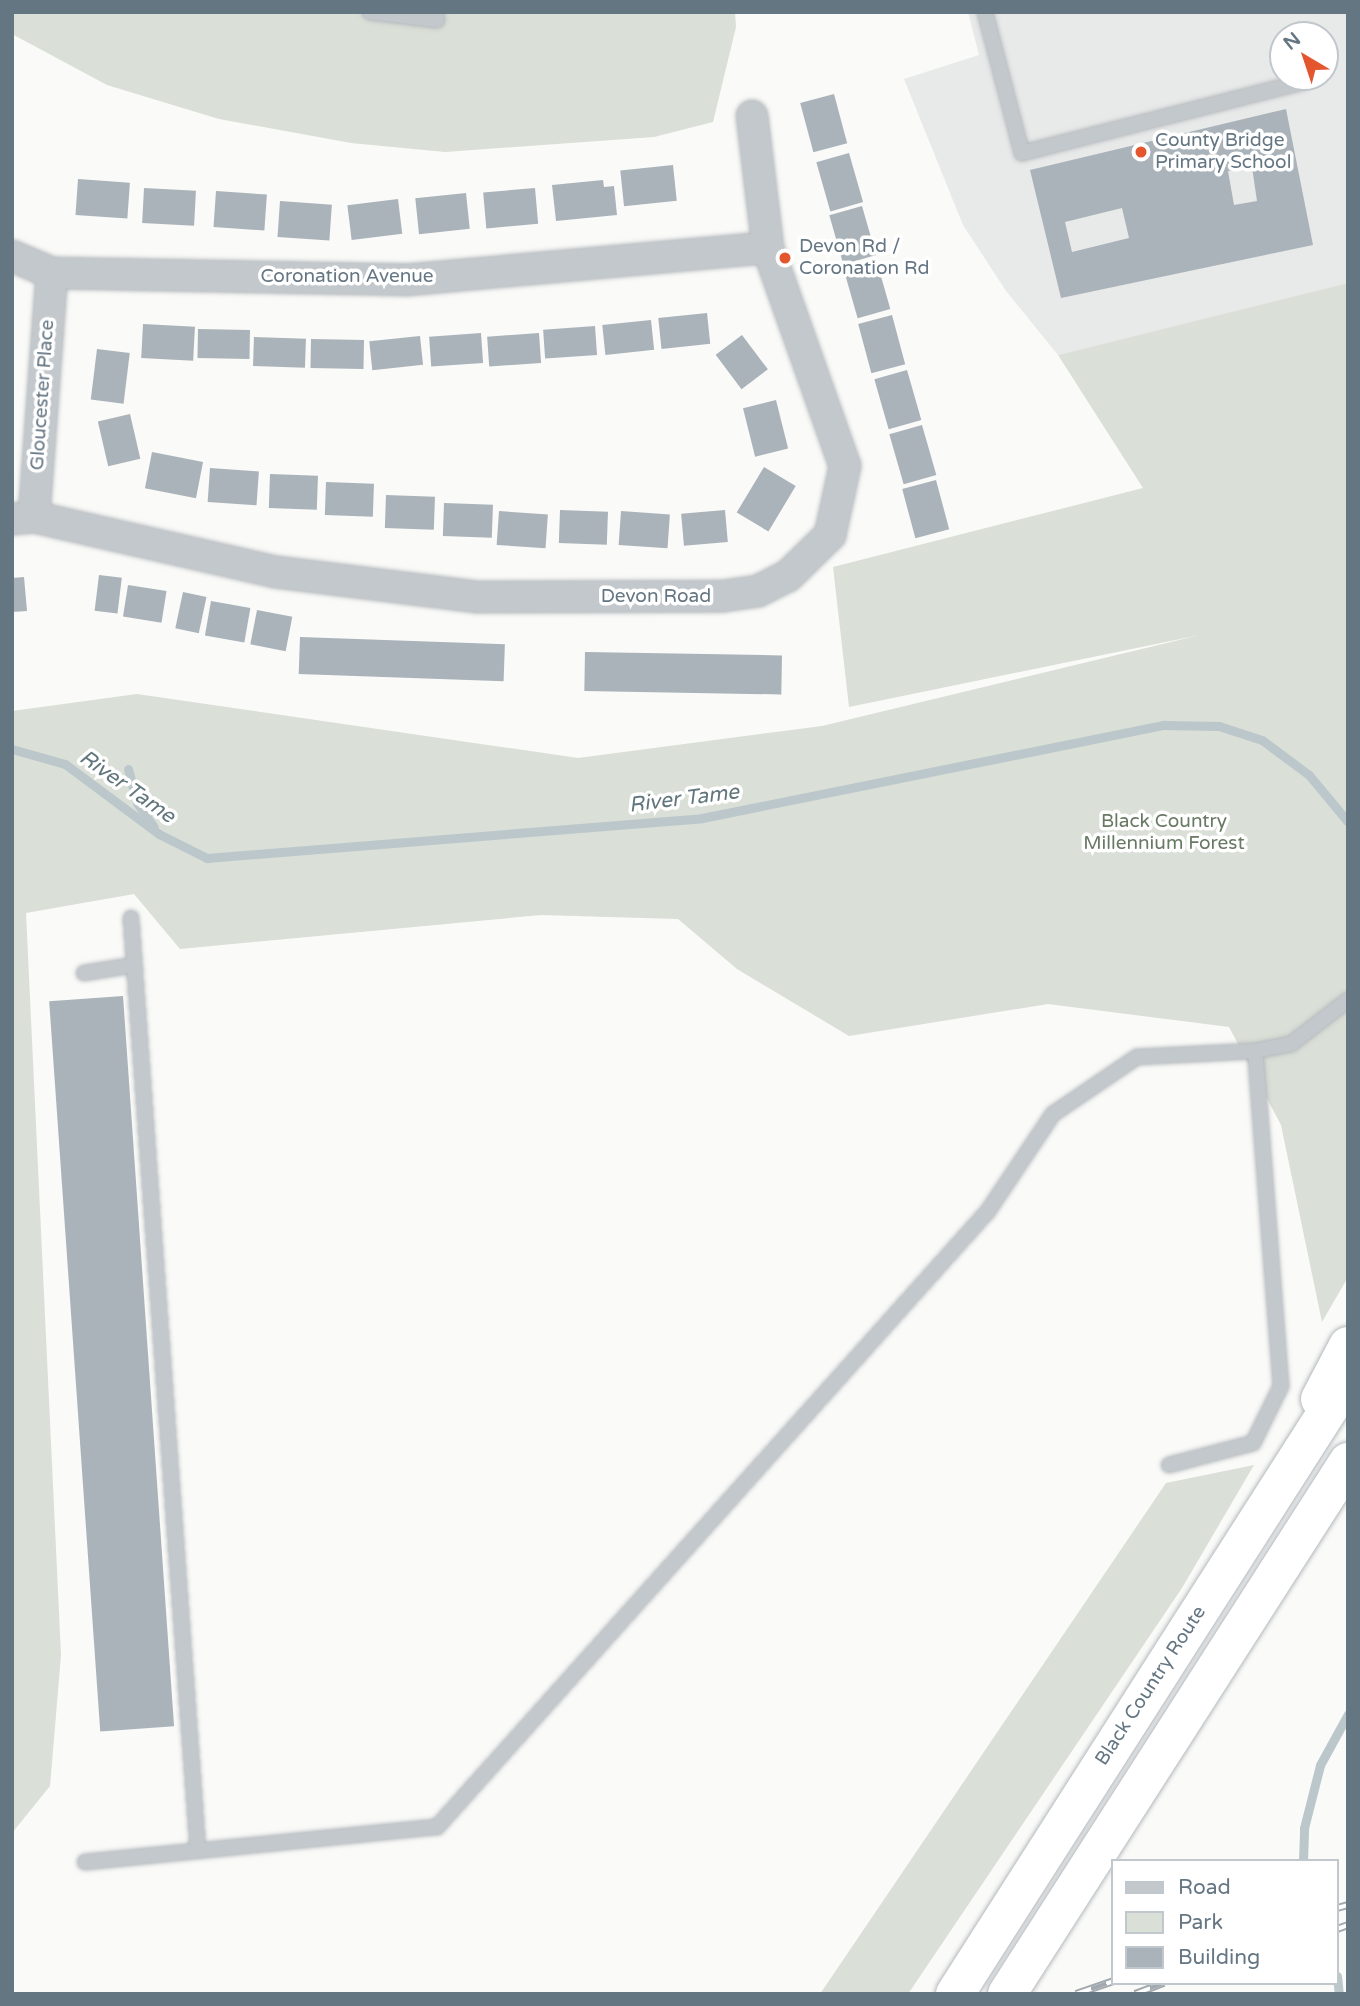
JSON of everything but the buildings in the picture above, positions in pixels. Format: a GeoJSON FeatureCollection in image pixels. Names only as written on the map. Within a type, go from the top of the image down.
{"type":"FeatureCollection","features":[{"type":"Feature","properties":{"kind":"highway"},"geometry":{"type":"LineString","coordinates":[[1258,1519],[1348,1346]]}},
{"type":"Feature","properties":{"kind":"highway","name":"Black Country Route"},"geometry":{"type":"LineString","coordinates":[[955,1994],[1348,1379]]}},
{"type":"Feature","properties":{"kind":"highway"},"geometry":{"type":"LineString","coordinates":[[1007,1994],[1348,1462]]}},
{"type":"Feature","properties":{"kind":"street","name":"Devon Road"},"geometry":{"type":"LineString","coordinates":[[23,518],[276,572],[478,597],[723,596],[758,591],[812,557],[830,535],[845,466],[768,248],[752,116]]}},
{"type":"Feature","properties":{"kind":"street","name":"Coronation Avenue"},"geometry":{"type":"LineString","coordinates":[[12,256],[52,273],[406,280],[768,248]]}},
{"type":"Feature","properties":{"kind":"street","name":"Gloucester Place"},"geometry":{"type":"LineString","coordinates":[[23,518],[52,273]]}},
{"type":"Feature","properties":{"kind":"lane"},"geometry":{"type":"LineString","coordinates":[[370,12],[437,20],[435,12]]}},
{"type":"Feature","properties":{"kind":"lane"},"geometry":{"type":"LineString","coordinates":[[985,12],[1022,153],[1269,91]]}},
{"type":"Feature","properties":{"kind":"lane"},"geometry":{"type":"LineString","coordinates":[[131,918],[198,1851]]}},
{"type":"Feature","properties":{"kind":"lane"},"geometry":{"type":"LineString","coordinates":[[83,973],[134,965]]}},
{"type":"Feature","properties":{"kind":"lane"},"geometry":{"type":"LineString","coordinates":[[85,1862],[437,1827],[988,1211],[1053,1114],[1137,1057],[1255,1051],[1290,1044],[1348,1000]]}},
{"type":"Feature","properties":{"kind":"lane"},"geometry":{"type":"LineString","coordinates":[[1169,1465],[1253,1443],[1281,1386],[1255,1051]]}},
{"type":"Feature","properties":{"kind":"shaded area","name":"County Bridge Primary School"},"geometry":{"type":"Polygon","coordinates":[[[968,12],[1348,12],[1348,283],[1058,355],[1006,291],[963,225],[904,79],[979,55],[968,12]]]}},
{"type":"Feature","properties":{"kind":"green space"},"geometry":{"type":"Polygon","coordinates":[[[12,12],[735,12],[736,27],[713,122],[654,137],[445,152],[351,143],[219,119],[107,85],[12,34],[12,12]]]}},
{"type":"Feature","properties":{"kind":"green space","name":"Black Country Millennium Forest"},"geometry":{"type":"Polygon","coordinates":[[[1348,283],[1348,1277],[1322,1322],[1281,1125],[1229,1027],[1048,1004],[849,1036],[737,969],[678,919],[541,915],[180,949],[134,894],[26,913],[61,1655],[50,1786],[12,1833],[12,711],[137,694],[578,758],[822,726],[1200,635],[849,707],[833,567],[1143,488],[1058,355],[1348,283]]]}},
{"type":"Feature","properties":{"kind":"green space"},"geometry":{"type":"Polygon","coordinates":[[[1254,1465],[1182,1588],[908,1994],[820,1994],[1166,1483],[1254,1465]]]}},
{"type":"Feature","properties":{"kind":"waterway","name":"River Tame"},"geometry":{"type":"LineString","coordinates":[[12,749],[65,764],[159,834],[207,858],[702,818],[1165,725],[1219,726],[1262,740],[1309,775],[1348,822]]}},
{"type":"Feature","properties":{"kind":"waterway"},"geometry":{"type":"LineString","coordinates":[[128,769],[137,803],[154,827]]}},
{"type":"Feature","properties":{"kind":"waterway"},"geometry":{"type":"LineString","coordinates":[[1303,1859],[1304,1828],[1320,1765],[1348,1714]]}},
{"type":"Feature","properties":{"kind":"waterway"},"geometry":{"type":"LineString","coordinates":[[1338,1985],[1339,1994]]}},
{"type":"Feature","properties":{"kind":"railway"},"geometry":{"type":"LineString","coordinates":[[1339,1907],[1348,1905]]}},
{"type":"Feature","properties":{"kind":"railway"},"geometry":{"type":"LineString","coordinates":[[1339,1928],[1348,1925]]}},
{"type":"Feature","properties":{"kind":"railway"},"geometry":{"type":"LineString","coordinates":[[1076,1994],[1112,1981]]}},
{"type":"Feature","properties":{"kind":"railway"},"geometry":{"type":"LineString","coordinates":[[1135,1994],[1159,1985]]}},
{"type":"Feature","properties":{"kind":"place","name":"County Bridge Primary School"},"geometry":{"type":"Point","coordinates":[1141,152]}},
{"type":"Feature","properties":{"kind":"place","name":"Devon Rd / Coronation Rd"},"geometry":{"type":"Point","coordinates":[785,258]}}]}
